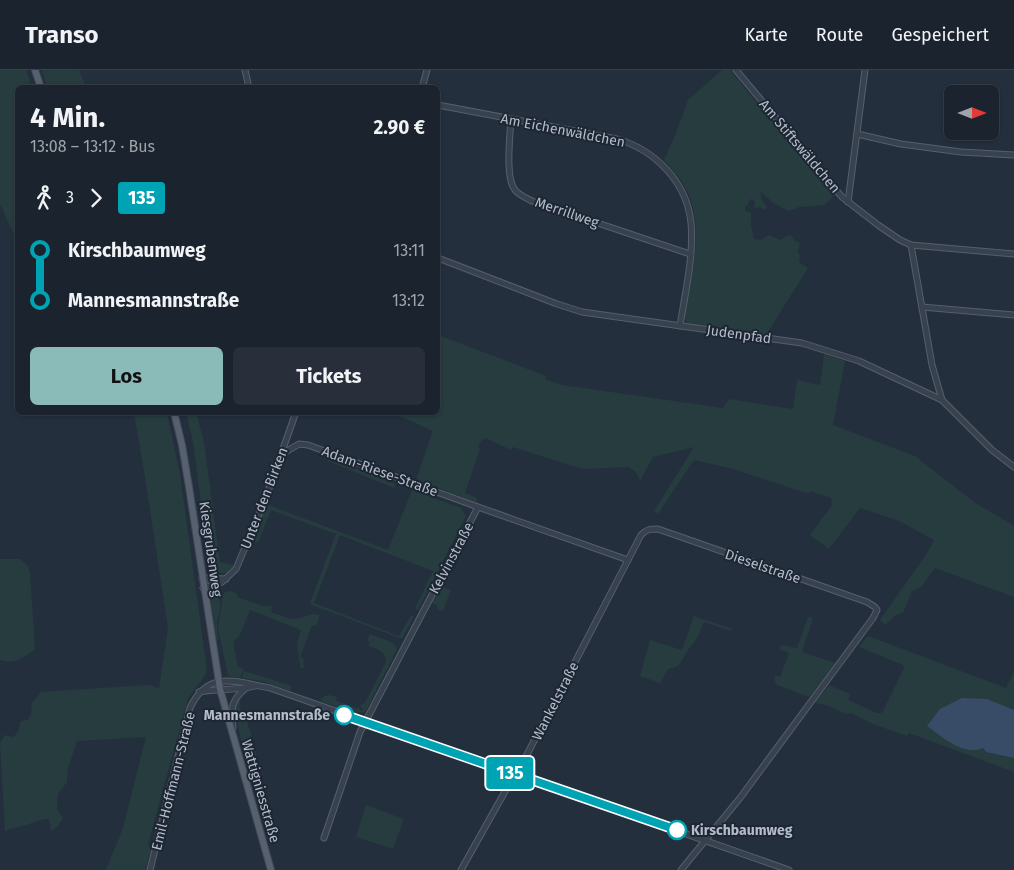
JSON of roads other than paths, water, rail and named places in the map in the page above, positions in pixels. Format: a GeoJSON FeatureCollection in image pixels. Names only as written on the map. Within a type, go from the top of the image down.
{"type":"FeatureCollection","features":[{"type":"Feature","properties":{"kind":"main road"},"geometry":{"type":"LineString","coordinates":[[35,70],[40,85]]}},
{"type":"Feature","properties":{"kind":"main road","name":"Kiesgrubenweg"},"geometry":{"type":"LineString","coordinates":[[175,415],[182,444],[220,689]]}},
{"type":"Feature","properties":{"kind":"main road","name":"Wattigniesstraße"},"geometry":{"type":"LineString","coordinates":[[220,689],[271,870]]}},
{"type":"Feature","properties":{"kind":"street"},"geometry":{"type":"LineString","coordinates":[[245,70],[248,85]]}},
{"type":"Feature","properties":{"kind":"street"},"geometry":{"type":"LineString","coordinates":[[423,85],[426,70]]}},
{"type":"Feature","properties":{"kind":"street","name":"Am Stiftswäldchen"},"geometry":{"type":"LineString","coordinates":[[736,70],[842,197],[878,225],[911,245]]}},
{"type":"Feature","properties":{"kind":"street"},"geometry":{"type":"LineString","coordinates":[[848,202],[865,70]]}},
{"type":"Feature","properties":{"kind":"street","name":"Am Eichenwäldchen"},"geometry":{"type":"LineString","coordinates":[[440,106],[628,142],[647,152],[669,172],[683,195],[691,222],[690,254],[680,326]]}},
{"type":"Feature","properties":{"kind":"street","name":"Merrillweg"},"geometry":{"type":"LineString","coordinates":[[510,119],[511,181],[514,190],[522,196],[690,254]]}},
{"type":"Feature","properties":{"kind":"street"},"geometry":{"type":"LineString","coordinates":[[857,134],[901,144],[946,150],[1014,155]]}},
{"type":"Feature","properties":{"kind":"street"},"geometry":{"type":"LineString","coordinates":[[942,400],[932,365],[911,245],[1014,254]]}},
{"type":"Feature","properties":{"kind":"street","name":"Judenpfad"},"geometry":{"type":"LineString","coordinates":[[440,259],[556,304],[582,312],[775,339],[821,349],[867,364],[942,400],[979,437],[1014,467]]}},
{"type":"Feature","properties":{"kind":"street"},"geometry":{"type":"LineString","coordinates":[[922,307],[1014,315]]}},
{"type":"Feature","properties":{"kind":"street","name":"Unter den Birken"},"geometry":{"type":"LineString","coordinates":[[226,579],[236,569],[282,454],[295,415]]}},
{"type":"Feature","properties":{"kind":"street","name":"Adam-Riese-Straße"},"geometry":{"type":"LineString","coordinates":[[282,454],[299,444],[308,445],[478,508]]}},
{"type":"Feature","properties":{"kind":"street","name":"Kelvinstraße"},"geometry":{"type":"LineString","coordinates":[[364,722],[478,508],[628,560]]}},
{"type":"Feature","properties":{"kind":"street","name":"Dieselstraße"},"geometry":{"type":"LineString","coordinates":[[646,530],[658,529],[861,599],[872,604],[877,610],[740,798],[705,841]]}},
{"type":"Feature","properties":{"kind":"street","name":"Wankelstraße"},"geometry":{"type":"LineString","coordinates":[[461,870],[516,775],[641,535],[646,530]]}},
{"type":"Feature","properties":{"kind":"street"},"geometry":{"type":"LineString","coordinates":[[202,578],[226,579]]}},
{"type":"Feature","properties":{"kind":"street"},"geometry":{"type":"LineString","coordinates":[[203,588],[226,579]]}},
{"type":"Feature","properties":{"kind":"street"},"geometry":{"type":"LineString","coordinates":[[198,692],[209,683],[218,682],[246,683],[270,688],[789,870]]}},
{"type":"Feature","properties":{"kind":"street"},"geometry":{"type":"LineString","coordinates":[[198,692],[256,686]]}},
{"type":"Feature","properties":{"kind":"street"},"geometry":{"type":"LineString","coordinates":[[234,740],[232,708],[234,701],[247,688]]}},
{"type":"Feature","properties":{"kind":"street","name":"Emil-Hoffmann-Straße"},"geometry":{"type":"LineString","coordinates":[[150,870],[188,716],[198,692]]}},
{"type":"Feature","properties":{"kind":"street"},"geometry":{"type":"LineString","coordinates":[[324,838],[364,722]]}},
{"type":"Feature","properties":{"kind":"street"},"geometry":{"type":"LineString","coordinates":[[681,870],[705,841]]}},
{"type":"Feature","properties":{"kind":"water"},"geometry":{"type":"Polygon","coordinates":[[[962,698],[987,699],[1014,710],[1014,758],[986,752],[983,748],[968,750],[961,748],[927,726],[940,709],[962,698]]]}},
{"type":"Feature","properties":{"kind":"place","name":"Mannesmannstraße"},"geometry":{"type":"Point","coordinates":[344,715]}},
{"type":"Feature","properties":{"kind":"place","name":"Kirschbaumweg"},"geometry":{"type":"Point","coordinates":[677,830]}}]}
